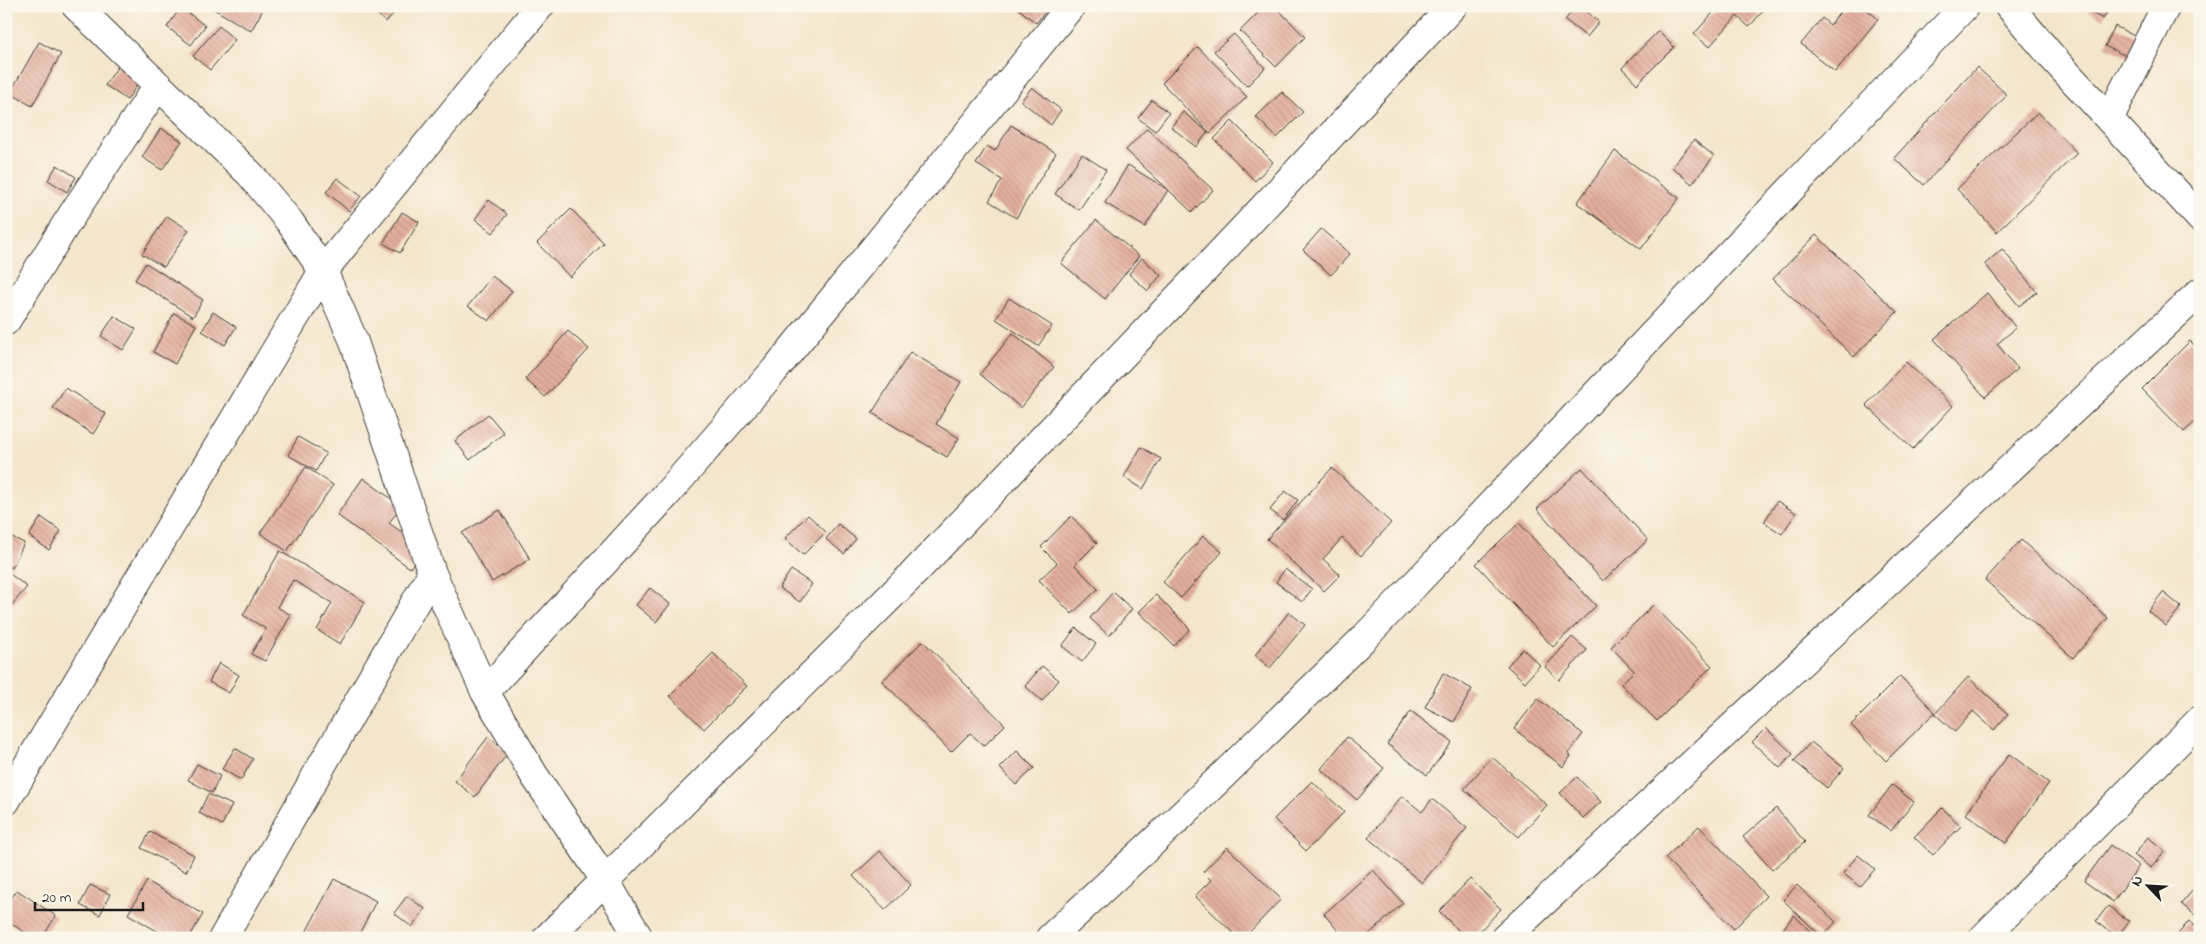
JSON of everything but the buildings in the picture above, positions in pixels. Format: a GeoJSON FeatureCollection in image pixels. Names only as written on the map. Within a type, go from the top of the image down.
{"type":"FeatureCollection","features":[{"type":"Feature","properties":{"kind":"street"},"geometry":{"type":"LineString","coordinates":[[76,6],[250,174],[290,222],[323,271],[353,339],[432,573],[485,692],[534,775],[605,880],[639,938]]}},
{"type":"Feature","properties":{"kind":"street"},"geometry":{"type":"LineString","coordinates":[[6,801],[323,271],[540,6]]}},
{"type":"Feature","properties":{"kind":"street"},"geometry":{"type":"LineString","coordinates":[[485,692],[666,495],[774,371],[1071,6]]}},
{"type":"Feature","properties":{"kind":"street"},"geometry":{"type":"LineString","coordinates":[[547,938],[913,574],[1204,272],[1453,6]]}},
{"type":"Feature","properties":{"kind":"street"},"geometry":{"type":"LineString","coordinates":[[1050,938],[1183,814],[1363,639],[1965,6]]}},
{"type":"Feature","properties":{"kind":"street"},"geometry":{"type":"LineString","coordinates":[[2009,6],[2200,218]]}},
{"type":"Feature","properties":{"kind":"street"},"geometry":{"type":"LineString","coordinates":[[2109,119],[2166,6]]}},
{"type":"Feature","properties":{"kind":"street"},"geometry":{"type":"LineString","coordinates":[[6,321],[68,221],[158,85]]}},
{"type":"Feature","properties":{"kind":"street"},"geometry":{"type":"LineString","coordinates":[[1505,938],[2200,292]]}},
{"type":"Feature","properties":{"kind":"street"},"geometry":{"type":"LineString","coordinates":[[223,938],[432,573]]}},
{"type":"Feature","properties":{"kind":"street"},"geometry":{"type":"LineString","coordinates":[[1983,938],[2200,720]]}}]}
